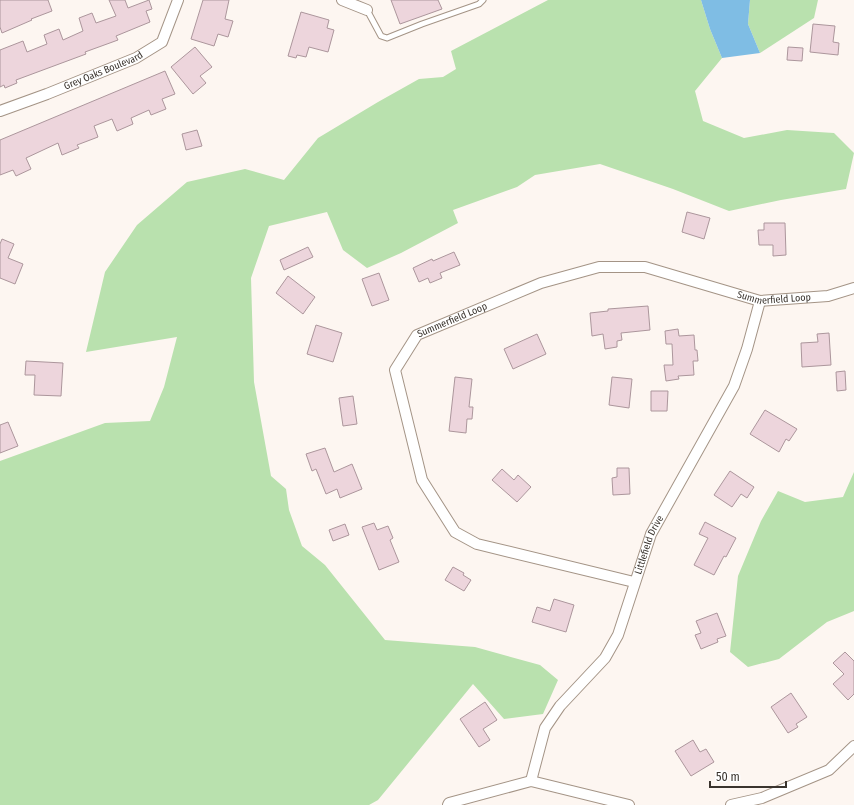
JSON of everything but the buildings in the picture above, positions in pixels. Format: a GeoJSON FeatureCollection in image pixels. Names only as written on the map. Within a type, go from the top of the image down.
{"type":"FeatureCollection","features":[{"type":"Feature","properties":{"kind":"street","name":"Grey Oaks Boulevard"},"geometry":{"type":"LineString","coordinates":[[0,111],[47,94],[136,58],[162,42],[178,0]]}},
{"type":"Feature","properties":{"kind":"street"},"geometry":{"type":"LineString","coordinates":[[342,0],[367,10]]}},
{"type":"Feature","properties":{"kind":"street","name":"Summerfield Loop"},"geometry":{"type":"LineString","coordinates":[[634,582],[477,544],[455,532],[422,480],[395,370],[417,335],[541,283],[599,267],[645,267],[760,301],[828,296],[854,288]]}},
{"type":"Feature","properties":{"kind":"street","name":"Littlefield Drive"},"geometry":{"type":"LineString","coordinates":[[531,781],[545,728],[560,706],[604,658],[618,635],[634,582],[651,534],[734,386],[747,349],[760,301]]}},
{"type":"Feature","properties":{"kind":"street"},"geometry":{"type":"LineString","coordinates":[[731,805],[762,798],[829,770],[854,746]]}},
{"type":"Feature","properties":{"kind":"street"},"geometry":{"type":"LineString","coordinates":[[448,805],[456,801],[531,781],[629,805]]}},
{"type":"Feature","properties":{"kind":"lane"},"geometry":{"type":"LineString","coordinates":[[367,10],[381,36],[387,38],[480,4],[483,0]]}},
{"type":"Feature","properties":{"kind":"green space"},"geometry":{"type":"Polygon","coordinates":[[[548,0],[701,0],[710,29],[722,58],[695,91],[703,121],[744,138],[787,130],[834,133],[854,153],[846,189],[781,200],[729,211],[673,189],[600,164],[535,175],[517,187],[453,210],[458,223],[401,253],[367,268],[343,250],[327,212],[269,226],[251,278],[254,382],[271,476],[286,489],[289,510],[302,546],[325,565],[385,640],[475,647],[540,665],[558,680],[543,714],[504,719],[473,684],[378,800],[369,805],[0,805],[0,461],[105,423],[150,421],[164,387],[177,337],[86,352],[105,272],[137,225],[187,182],[245,169],[284,180],[318,138],[419,79],[443,77],[456,69],[451,51],[548,0]]]}},
{"type":"Feature","properties":{"kind":"green space"},"geometry":{"type":"Polygon","coordinates":[[[750,0],[818,0],[814,18],[760,53],[748,24],[750,0]]]}},
{"type":"Feature","properties":{"kind":"green space"},"geometry":{"type":"Polygon","coordinates":[[[854,472],[854,611],[827,622],[779,659],[748,667],[730,652],[738,576],[761,521],[778,491],[805,502],[843,497],[854,472]]]}},
{"type":"Feature","properties":{"kind":"water"},"geometry":{"type":"Polygon","coordinates":[[[701,0],[750,0],[748,24],[760,53],[722,58],[710,29],[701,0]]]}}]}
